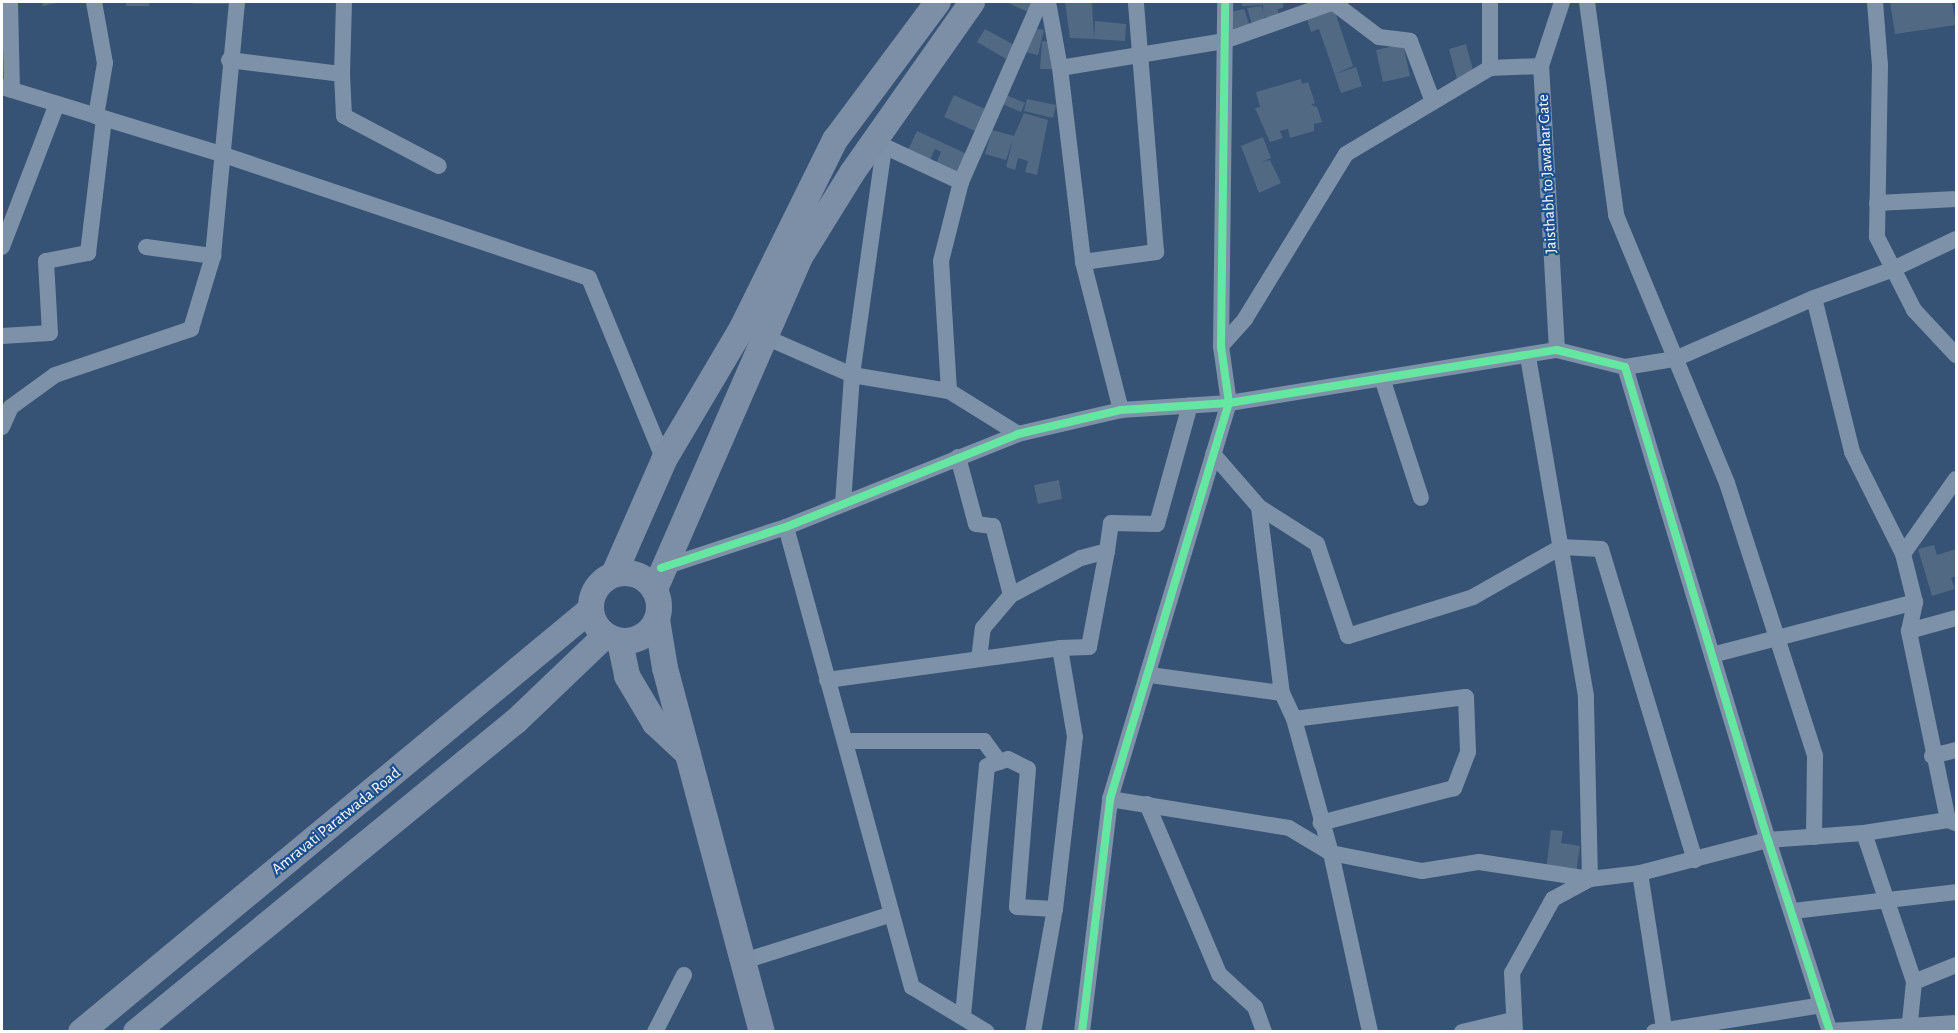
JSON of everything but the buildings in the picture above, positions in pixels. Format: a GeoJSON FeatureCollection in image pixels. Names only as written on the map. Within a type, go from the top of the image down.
{"type":"FeatureCollection","features":[{"type":"Feature","properties":{"kind":"main road"},"geometry":{"type":"LineString","coordinates":[[762,1032],[741,962],[664,668],[657,620],[660,604],[658,579],[753,332],[835,140],[938,2]]}},
{"type":"Feature","properties":{"kind":"main road"},"geometry":{"type":"LineString","coordinates":[[688,754],[655,723],[627,676],[613,639],[595,625],[590,610],[597,588],[614,574],[664,460],[753,332],[972,2]]}},
{"type":"Feature","properties":{"kind":"main road"},"geometry":{"type":"LineString","coordinates":[[614,574],[658,579]]}},
{"type":"Feature","properties":{"kind":"main road","name":"Amravati Paratwada Road"},"geometry":{"type":"LineString","coordinates":[[81,1032],[590,610]]}},
{"type":"Feature","properties":{"kind":"main road"},"geometry":{"type":"LineString","coordinates":[[136,1032],[613,639],[635,641],[649,633],[657,620]]}},
{"type":"Feature","properties":{"kind":"street"},"geometry":{"type":"LineString","coordinates":[[10,2],[7,89],[224,155],[589,278],[664,460]]}},
{"type":"Feature","properties":{"kind":"street"},"geometry":{"type":"LineString","coordinates":[[2,336],[50,333],[46,261],[88,253],[105,63],[94,2]]}},
{"type":"Feature","properties":{"kind":"street"},"geometry":{"type":"LineString","coordinates":[[2,427],[11,407],[55,375],[191,329],[213,256],[224,155],[229,60],[237,2]]}},
{"type":"Feature","properties":{"kind":"street"},"geometry":{"type":"LineString","coordinates":[[344,2],[342,74],[344,116],[440,166]]}},
{"type":"Feature","properties":{"kind":"street"},"geometry":{"type":"LineString","coordinates":[[949,392],[941,261],[961,183],[1040,2]]}},
{"type":"Feature","properties":{"kind":"street"},"geometry":{"type":"LineString","coordinates":[[1048,2],[1060,68],[1083,262],[1121,410]]}},
{"type":"Feature","properties":{"kind":"street"},"geometry":{"type":"LineString","coordinates":[[1083,262],[1156,252],[1138,57],[1136,2]]}},
{"type":"Feature","properties":{"kind":"street"},"geometry":{"type":"LineString","coordinates":[[1082,1032],[1110,800],[1150,675],[1229,403],[1221,346],[1225,2]]}},
{"type":"Feature","properties":{"kind":"street"},"geometry":{"type":"LineString","coordinates":[[1060,68],[1138,57],[1224,41],[1334,2],[1379,38],[1410,41],[1433,102]]}},
{"type":"Feature","properties":{"kind":"street"},"geometry":{"type":"LineString","coordinates":[[1490,2],[1490,68]]}},
{"type":"Feature","properties":{"kind":"street","name":"Jaisthabh to Jawahar Gate"},"geometry":{"type":"LineString","coordinates":[[1557,350],[1541,66],[1562,2]]}},
{"type":"Feature","properties":{"kind":"street"},"geometry":{"type":"LineString","coordinates":[[1587,2],[1616,215],[1727,483],[1815,756],[1814,837]]}},
{"type":"Feature","properties":{"kind":"street"},"geometry":{"type":"LineString","coordinates":[[1875,2],[1880,65],[1877,237],[1914,310],[1956,355]]}},
{"type":"Feature","properties":{"kind":"street"},"geometry":{"type":"LineString","coordinates":[[229,60],[342,74]]}},
{"type":"Feature","properties":{"kind":"street"},"geometry":{"type":"LineString","coordinates":[[1221,346],[1245,319],[1346,154],[1490,68],[1541,66]]}},
{"type":"Feature","properties":{"kind":"street"},"geometry":{"type":"LineString","coordinates":[[2,247],[57,105]]}},
{"type":"Feature","properties":{"kind":"street"},"geometry":{"type":"LineString","coordinates":[[843,504],[852,375],[879,143],[961,183]]}},
{"type":"Feature","properties":{"kind":"street"},"geometry":{"type":"LineString","coordinates":[[1877,203],[1956,199]]}},
{"type":"Feature","properties":{"kind":"street"},"geometry":{"type":"LineString","coordinates":[[658,579],[1018,434],[1121,410],[1229,403],[1528,357],[1557,350],[1625,367],[1675,359],[1814,298],[1892,270],[1956,239]]}},
{"type":"Feature","properties":{"kind":"street"},"geometry":{"type":"LineString","coordinates":[[146,247],[213,256]]}},
{"type":"Feature","properties":{"kind":"street"},"geometry":{"type":"LineString","coordinates":[[1110,800],[1289,828],[1331,853],[1422,871],[1479,862],[1590,879],[1640,873],[1768,840],[1864,833],[1952,821],[1932,756],[1909,632],[1915,602],[1903,554],[1851,452],[1814,298]]}},
{"type":"Feature","properties":{"kind":"street"},"geometry":{"type":"LineString","coordinates":[[753,332],[852,375],[949,392],[1018,434]]}},
{"type":"Feature","properties":{"kind":"street"},"geometry":{"type":"LineString","coordinates":[[1528,357],[1586,696],[1590,879]]}},
{"type":"Feature","properties":{"kind":"street"},"geometry":{"type":"LineString","coordinates":[[1625,367],[1768,840],[1793,911],[1830,1031],[1909,1029],[1956,1023]]}},
{"type":"Feature","properties":{"kind":"street"},"geometry":{"type":"LineString","coordinates":[[1382,378],[1421,498]]}},
{"type":"Feature","properties":{"kind":"street"},"geometry":{"type":"LineString","coordinates":[[827,680],[1060,648],[1089,648],[1111,523],[1157,524],[1190,405]]}},
{"type":"Feature","properties":{"kind":"street"},"geometry":{"type":"LineString","coordinates":[[1213,454],[1259,507],[1317,544],[1348,636],[1473,597],[1561,548],[1601,549],[1695,860]]}},
{"type":"Feature","properties":{"kind":"street"},"geometry":{"type":"LineString","coordinates":[[958,457],[976,524],[993,526],[1011,595]]}},
{"type":"Feature","properties":{"kind":"street"},"geometry":{"type":"LineString","coordinates":[[1903,554],[1956,479]]}},
{"type":"Feature","properties":{"kind":"street"},"geometry":{"type":"LineString","coordinates":[[1259,507],[1282,693],[1294,719],[1331,853],[1370,1032]]}},
{"type":"Feature","properties":{"kind":"street"},"geometry":{"type":"LineString","coordinates":[[786,527],[912,987],[963,1015],[987,1032]]}},
{"type":"Feature","properties":{"kind":"street"},"geometry":{"type":"LineString","coordinates":[[979,659],[983,628],[1011,595],[1082,558],[1107,551]]}},
{"type":"Feature","properties":{"kind":"street"},"geometry":{"type":"LineString","coordinates":[[1712,655],[1915,602]]}},
{"type":"Feature","properties":{"kind":"street"},"geometry":{"type":"LineString","coordinates":[[1909,632],[1956,618]]}},
{"type":"Feature","properties":{"kind":"street"},"geometry":{"type":"LineString","coordinates":[[1033,1032],[1055,909],[1075,737],[1060,648]]}},
{"type":"Feature","properties":{"kind":"street"},"geometry":{"type":"LineString","coordinates":[[1150,675],[1282,693]]}},
{"type":"Feature","properties":{"kind":"street"},"geometry":{"type":"LineString","coordinates":[[1294,719],[1466,697],[1468,752],[1454,788],[1321,823]]}},
{"type":"Feature","properties":{"kind":"street"},"geometry":{"type":"LineString","coordinates":[[846,741],[984,741],[999,762]]}},
{"type":"Feature","properties":{"kind":"street"},"geometry":{"type":"LineString","coordinates":[[1932,756],[1956,750]]}},
{"type":"Feature","properties":{"kind":"street"},"geometry":{"type":"LineString","coordinates":[[963,1015],[987,766],[1008,759],[1028,769],[1017,907],[1055,909]]}},
{"type":"Feature","properties":{"kind":"street"},"geometry":{"type":"LineString","coordinates":[[1147,804],[1219,974],[1254,1007],[1264,1032]]}},
{"type":"Feature","properties":{"kind":"street"},"geometry":{"type":"LineString","coordinates":[[1864,833],[1914,982],[1909,1029]]}},
{"type":"Feature","properties":{"kind":"street"},"geometry":{"type":"LineString","coordinates":[[1640,873],[1659,1030],[1822,1005]]}},
{"type":"Feature","properties":{"kind":"street"},"geometry":{"type":"LineString","coordinates":[[1462,1032],[1514,1026],[1512,973],[1553,899],[1590,879]]}},
{"type":"Feature","properties":{"kind":"street"},"geometry":{"type":"LineString","coordinates":[[1793,911],[1956,891]]}},
{"type":"Feature","properties":{"kind":"street"},"geometry":{"type":"LineString","coordinates":[[741,962],[892,915]]}},
{"type":"Feature","properties":{"kind":"street"},"geometry":{"type":"LineString","coordinates":[[1914,982],[1956,965]]}},
{"type":"Feature","properties":{"kind":"street"},"geometry":{"type":"LineString","coordinates":[[655,1032],[684,975]]}},
{"type":"Feature","properties":{"kind":"cycle path"},"geometry":{"type":"LineString","coordinates":[[1082,1032],[1110,799],[1229,403],[1221,346],[1225,2]]}},
{"type":"Feature","properties":{"kind":"cycle path"},"geometry":{"type":"LineString","coordinates":[[661,568],[786,527],[1018,434],[1121,410],[1229,403],[1557,350],[1625,367],[1768,840],[1830,1032]]}}]}
